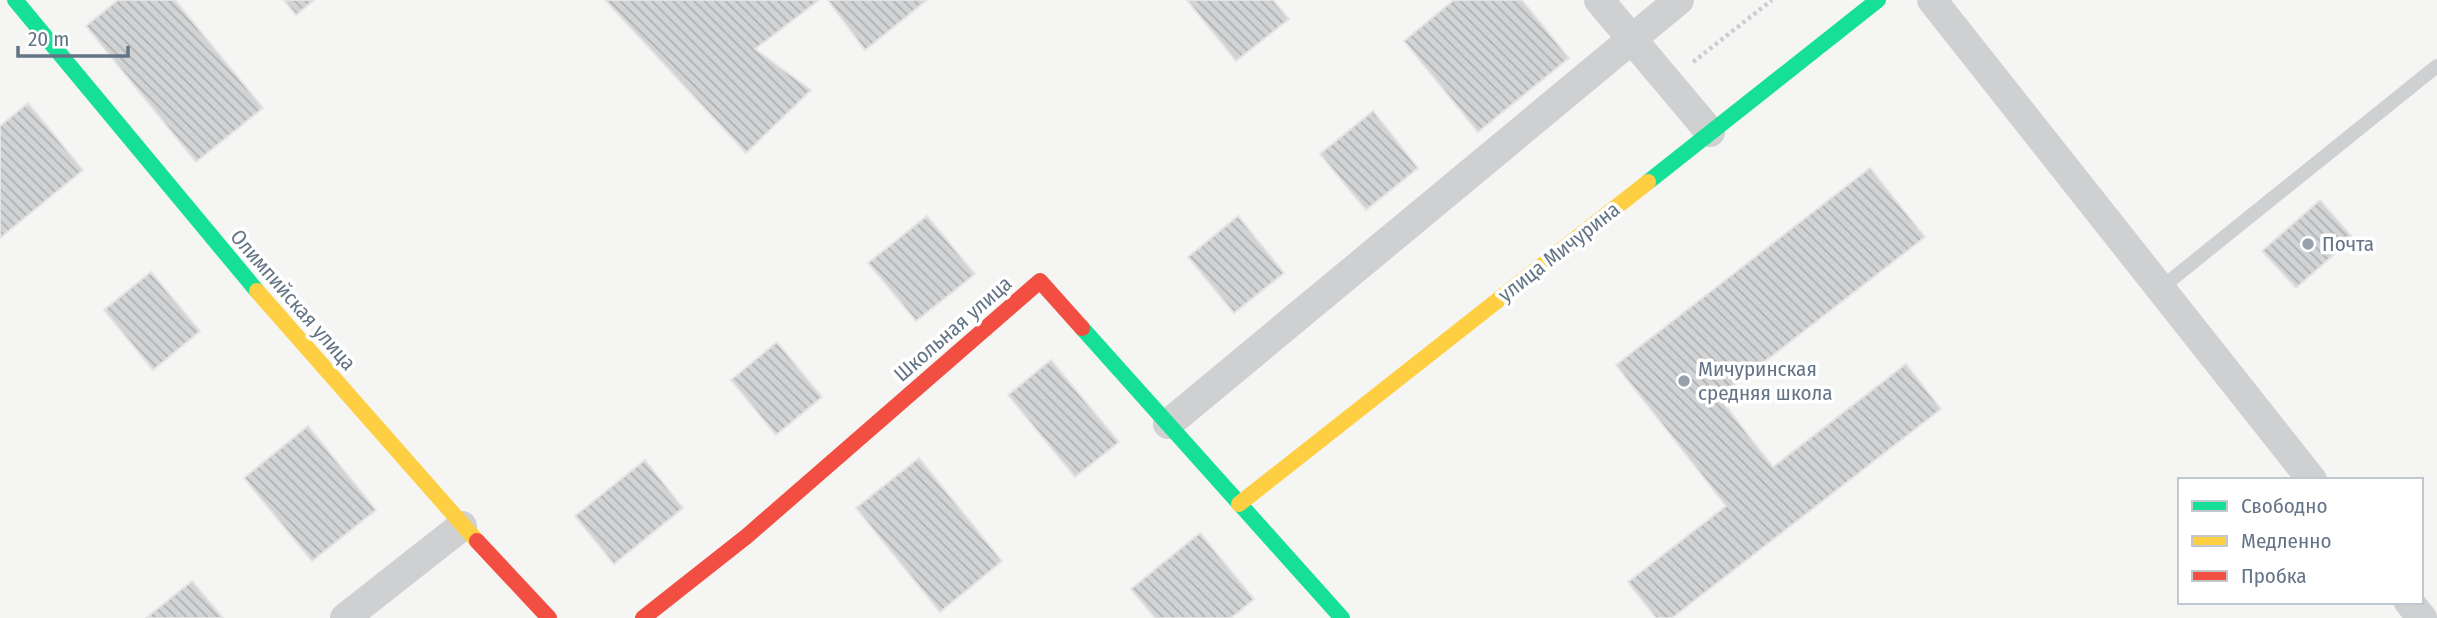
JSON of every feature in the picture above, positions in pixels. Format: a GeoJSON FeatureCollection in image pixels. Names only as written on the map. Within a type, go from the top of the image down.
{"type":"FeatureCollection","features":[{"type":"Feature","properties":{"kind":"street","name":"Олимпийская улица"},"geometry":{"type":"LineString","coordinates":[[15,0],[174,195],[462,526],[549,618]]}},
{"type":"Feature","properties":{"kind":"street"},"geometry":{"type":"LineString","coordinates":[[1599,0],[1710,132]]}},
{"type":"Feature","properties":{"kind":"street"},"geometry":{"type":"LineString","coordinates":[[1168,424],[1679,0]]}},
{"type":"Feature","properties":{"kind":"street","name":"улица Мичурина"},"geometry":{"type":"LineString","coordinates":[[1240,504],[1878,0]]}},
{"type":"Feature","properties":{"kind":"street"},"geometry":{"type":"LineString","coordinates":[[1933,0],[2310,478]]}},
{"type":"Feature","properties":{"kind":"street","name":"Школьная улица"},"geometry":{"type":"LineString","coordinates":[[643,618],[747,536],[1040,281],[1342,618]]}},
{"type":"Feature","properties":{"kind":"street"},"geometry":{"type":"LineString","coordinates":[[345,618],[462,526]]}},
{"type":"Feature","properties":{"kind":"street"},"geometry":{"type":"LineString","coordinates":[[2411,604],[2422,618]]}},
{"type":"Feature","properties":{"kind":"lane"},"geometry":{"type":"LineString","coordinates":[[2161,288],[2437,66]]}},
{"type":"Feature","properties":{"kind":"path"},"geometry":{"type":"LineString","coordinates":[[1668,82],[1772,0]]}},
{"type":"Feature","properties":{"kind":"building"},"geometry":{"type":"Polygon","coordinates":[[[118,0],[175,0],[263,108],[196,162],[86,26],[118,0]]]}},
{"type":"Feature","properties":{"kind":"building"},"geometry":{"type":"Polygon","coordinates":[[[284,0],[314,0],[296,15],[284,0]]]}},
{"type":"Feature","properties":{"kind":"building"},"geometry":{"type":"Polygon","coordinates":[[[605,0],[819,0],[755,49],[811,90],[746,153],[605,0]]]}},
{"type":"Feature","properties":{"kind":"building"},"geometry":{"type":"Polygon","coordinates":[[[828,0],[927,0],[865,50],[828,0]]]}},
{"type":"Feature","properties":{"kind":"building"},"geometry":{"type":"Polygon","coordinates":[[[1187,0],[1273,0],[1289,19],[1236,61],[1187,0]]]}},
{"type":"Feature","properties":{"kind":"building"},"geometry":{"type":"Polygon","coordinates":[[[1454,0],[1522,0],[1569,58],[1478,132],[1404,41],[1454,0]]]}},
{"type":"Feature","properties":{"kind":"building"},"geometry":{"type":"Polygon","coordinates":[[[28,103],[83,170],[0,238],[0,126],[28,103]]]}},
{"type":"Feature","properties":{"kind":"building"},"geometry":{"type":"Polygon","coordinates":[[[1373,111],[1418,168],[1366,210],[1320,154],[1373,111]]]}},
{"type":"Feature","properties":{"kind":"building","name":"Мичуринская средняя школа"},"geometry":{"type":"Polygon","coordinates":[[[1870,168],[1925,237],[1719,397],[1773,467],[1906,364],[1941,409],[1672,618],[1656,618],[1628,582],[1726,506],[1616,365],[1870,168]]]}},
{"type":"Feature","properties":{"kind":"building","name":"Почта"},"geometry":{"type":"Polygon","coordinates":[[[2320,200],[2353,238],[2296,288],[2262,251],[2320,200]]]}},
{"type":"Feature","properties":{"kind":"building"},"geometry":{"type":"Polygon","coordinates":[[[927,216],[975,274],[916,321],[868,263],[927,216]]]}},
{"type":"Feature","properties":{"kind":"building"},"geometry":{"type":"Polygon","coordinates":[[[1238,216],[1284,273],[1234,313],[1188,257],[1238,216]]]}},
{"type":"Feature","properties":{"kind":"building"},"geometry":{"type":"Polygon","coordinates":[[[151,272],[200,331],[153,370],[104,310],[151,272]]]}},
{"type":"Feature","properties":{"kind":"building"},"geometry":{"type":"Polygon","coordinates":[[[777,342],[822,397],[776,435],[731,380],[777,342]]]}},
{"type":"Feature","properties":{"kind":"building"},"geometry":{"type":"Polygon","coordinates":[[[1051,360],[1119,442],[1075,477],[1008,395],[1051,360]]]}},
{"type":"Feature","properties":{"kind":"building"},"geometry":{"type":"Polygon","coordinates":[[[308,426],[376,510],[312,561],[244,478],[308,426]]]}},
{"type":"Feature","properties":{"kind":"building"},"geometry":{"type":"Polygon","coordinates":[[[919,458],[1002,561],[940,612],[856,508],[919,458]]]}},
{"type":"Feature","properties":{"kind":"building"},"geometry":{"type":"Polygon","coordinates":[[[645,460],[683,508],[614,564],[575,516],[645,460]]]}},
{"type":"Feature","properties":{"kind":"building"},"geometry":{"type":"Polygon","coordinates":[[[1200,533],[1254,599],[1231,618],[1155,618],[1131,589],[1200,533]]]}},
{"type":"Feature","properties":{"kind":"building"},"geometry":{"type":"Polygon","coordinates":[[[192,581],[223,618],[146,618],[192,581]]]}},
{"type":"Feature","properties":{"kind":"traffic: fast"},"geometry":{"type":"LineString","coordinates":[[15,0],[257,291]]}},
{"type":"Feature","properties":{"kind":"traffic: fast"},"geometry":{"type":"LineString","coordinates":[[1648,182],[1878,0]]}},
{"type":"Feature","properties":{"kind":"traffic: fast"},"geometry":{"type":"LineString","coordinates":[[1082,328],[1342,618]]}},
{"type":"Feature","properties":{"kind":"traffic: slow"},"geometry":{"type":"LineString","coordinates":[[1239,504],[1648,182]]}},
{"type":"Feature","properties":{"kind":"traffic: slow"},"geometry":{"type":"LineString","coordinates":[[257,291],[477,541]]}},
{"type":"Feature","properties":{"kind":"traffic: jam"},"geometry":{"type":"LineString","coordinates":[[643,618],[747,536],[1040,281],[1082,328]]}},
{"type":"Feature","properties":{"kind":"traffic: jam"},"geometry":{"type":"LineString","coordinates":[[477,541],[549,618]]}},
{"type":"Feature","properties":{"kind":"place","name":"Почта"},"geometry":{"type":"Point","coordinates":[2308,244]}},
{"type":"Feature","properties":{"kind":"place","name":"Мичуринская средняя школа"},"geometry":{"type":"Point","coordinates":[1684,381]}}]}
